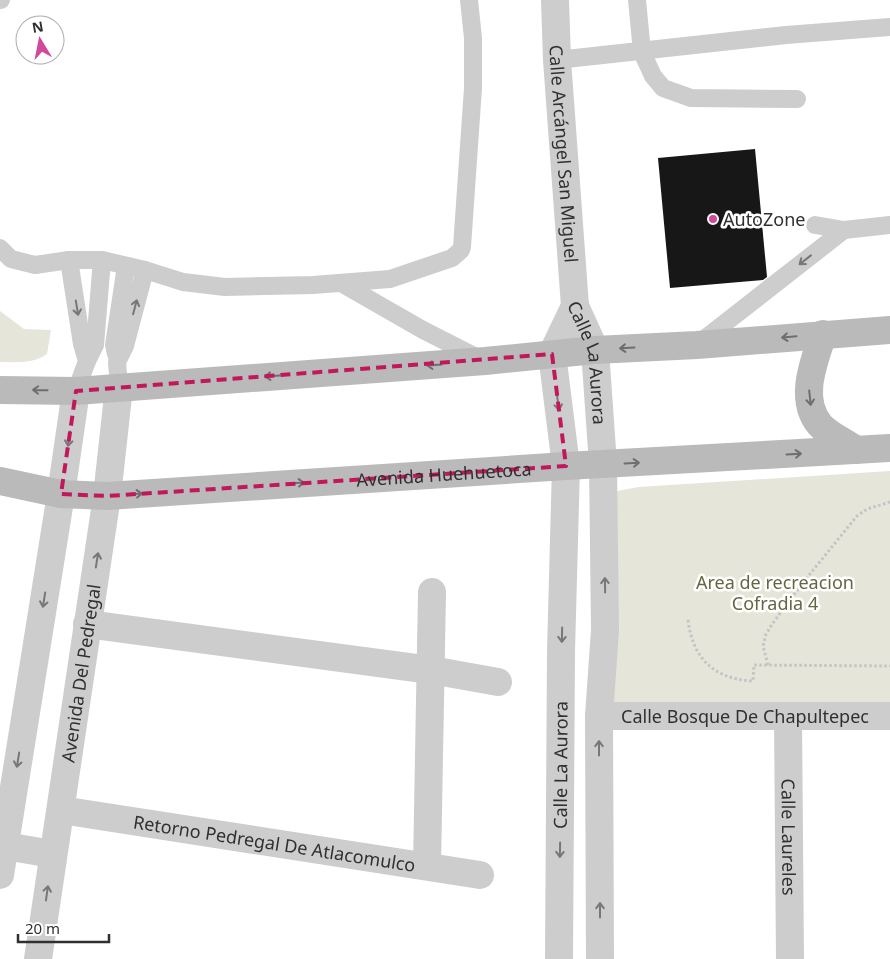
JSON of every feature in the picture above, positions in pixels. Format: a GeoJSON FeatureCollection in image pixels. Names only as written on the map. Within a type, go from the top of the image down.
{"type":"FeatureCollection","features":[{"type":"Feature","properties":{"kind":"main road"},"geometry":{"type":"LineString","coordinates":[[0,390],[76,391],[118,374],[485,361],[595,350],[697,345],[890,330]]}},
{"type":"Feature","properties":{"kind":"main road"},"geometry":{"type":"LineString","coordinates":[[823,334],[811,373],[809,396],[812,412],[821,425],[856,450]]}},
{"type":"Feature","properties":{"kind":"main road","name":"Avenida Huehuetoca"},"geometry":{"type":"LineString","coordinates":[[0,481],[61,494],[107,496],[566,466],[890,448]]}},
{"type":"Feature","properties":{"kind":"street","name":"Calle Arcángel San Miguel"},"geometry":{"type":"LineString","coordinates":[[555,0],[557,60],[574,306]]}},
{"type":"Feature","properties":{"kind":"street","name":"Calle La Aurora"},"geometry":{"type":"LineString","coordinates":[[574,306],[595,350],[603,464],[606,630],[600,716],[600,959]]}},
{"type":"Feature","properties":{"kind":"street","name":"Calle La Aurora"},"geometry":{"type":"LineString","coordinates":[[559,959],[561,652],[566,466],[552,354],[574,306]]}},
{"type":"Feature","properties":{"kind":"street","name":"Avenida Del Pedregal"},"geometry":{"type":"LineString","coordinates":[[38,959],[52,854],[107,496],[118,374]]}},
{"type":"Feature","properties":{"kind":"street"},"geometry":{"type":"LineString","coordinates":[[0,875],[2,846],[61,494],[76,391]]}},
{"type":"Feature","properties":{"kind":"street","name":"Retorno Pedregal De Atlacomulco"},"geometry":{"type":"LineString","coordinates":[[60,810],[427,866],[432,592]]}},
{"type":"Feature","properties":{"kind":"street"},"geometry":{"type":"LineString","coordinates":[[87,624],[431,670],[498,682]]}},
{"type":"Feature","properties":{"kind":"street","name":"Calle Bosque De Chapultepec"},"geometry":{"type":"LineString","coordinates":[[600,716],[890,716]]}},
{"type":"Feature","properties":{"kind":"street","name":"Calle Laureles"},"geometry":{"type":"LineString","coordinates":[[788,716],[790,959]]}},
{"type":"Feature","properties":{"kind":"street"},"geometry":{"type":"LineString","coordinates":[[2,846],[52,854]]}},
{"type":"Feature","properties":{"kind":"street"},"geometry":{"type":"LineString","coordinates":[[427,866],[480,875]]}},
{"type":"Feature","properties":{"kind":"lane"},"geometry":{"type":"LineString","coordinates":[[0,248],[11,259],[35,265],[69,260],[102,260],[145,270],[182,282],[225,287],[341,283],[390,279],[452,258],[461,250],[473,88],[473,38],[470,0]]}},
{"type":"Feature","properties":{"kind":"lane"},"geometry":{"type":"LineString","coordinates":[[637,0],[642,52],[653,76],[663,88],[691,98],[797,99]]}},
{"type":"Feature","properties":{"kind":"lane"},"geometry":{"type":"LineString","coordinates":[[557,60],[786,35],[890,27]]}},
{"type":"Feature","properties":{"kind":"lane"},"geometry":{"type":"LineString","coordinates":[[815,225],[844,230],[890,225]]}},
{"type":"Feature","properties":{"kind":"lane"},"geometry":{"type":"LineString","coordinates":[[697,345],[844,230]]}},
{"type":"Feature","properties":{"kind":"lane"},"geometry":{"type":"LineString","coordinates":[[69,260],[82,344],[87,361]]}},
{"type":"Feature","properties":{"kind":"lane"},"geometry":{"type":"LineString","coordinates":[[76,391],[95,345],[102,260]]}},
{"type":"Feature","properties":{"kind":"lane"},"geometry":{"type":"LineString","coordinates":[[118,374],[114,345],[126,266]]}},
{"type":"Feature","properties":{"kind":"lane"},"geometry":{"type":"LineString","coordinates":[[118,374],[145,270]]}},
{"type":"Feature","properties":{"kind":"lane"},"geometry":{"type":"LineString","coordinates":[[341,283],[423,330],[485,361]]}},
{"type":"Feature","properties":{"kind":"path"},"geometry":{"type":"LineString","coordinates":[[768,665],[763,646],[766,634],[791,598],[857,516],[867,509],[890,502]]}},
{"type":"Feature","properties":{"kind":"path"},"geometry":{"type":"LineString","coordinates":[[688,620],[692,641],[698,655],[719,673],[730,678],[753,681],[754,665],[890,666]]}},
{"type":"Feature","properties":{"kind":"highlighted area"},"geometry":{"type":"Polygon","coordinates":[[[552,354],[566,466],[107,496],[61,494],[76,391],[552,354]]]}},
{"type":"Feature","properties":{"kind":"green space"},"geometry":{"type":"Polygon","coordinates":[[[0,311],[24,329],[51,330],[47,354],[30,361],[0,362],[0,311]]]}},
{"type":"Feature","properties":{"kind":"green space","name":"Area de recreacion Cofradia 4"},"geometry":{"type":"Polygon","coordinates":[[[890,471],[890,705],[612,710],[612,492],[638,487],[890,471]]]}},
{"type":"Feature","properties":{"kind":"building","name":"AutoZone"},"geometry":{"type":"Polygon","coordinates":[[[755,149],[767,277],[763,280],[670,288],[658,158],[755,149]]]}},
{"type":"Feature","properties":{"kind":"place","name":"AutoZone"},"geometry":{"type":"Point","coordinates":[713,219]}}]}
